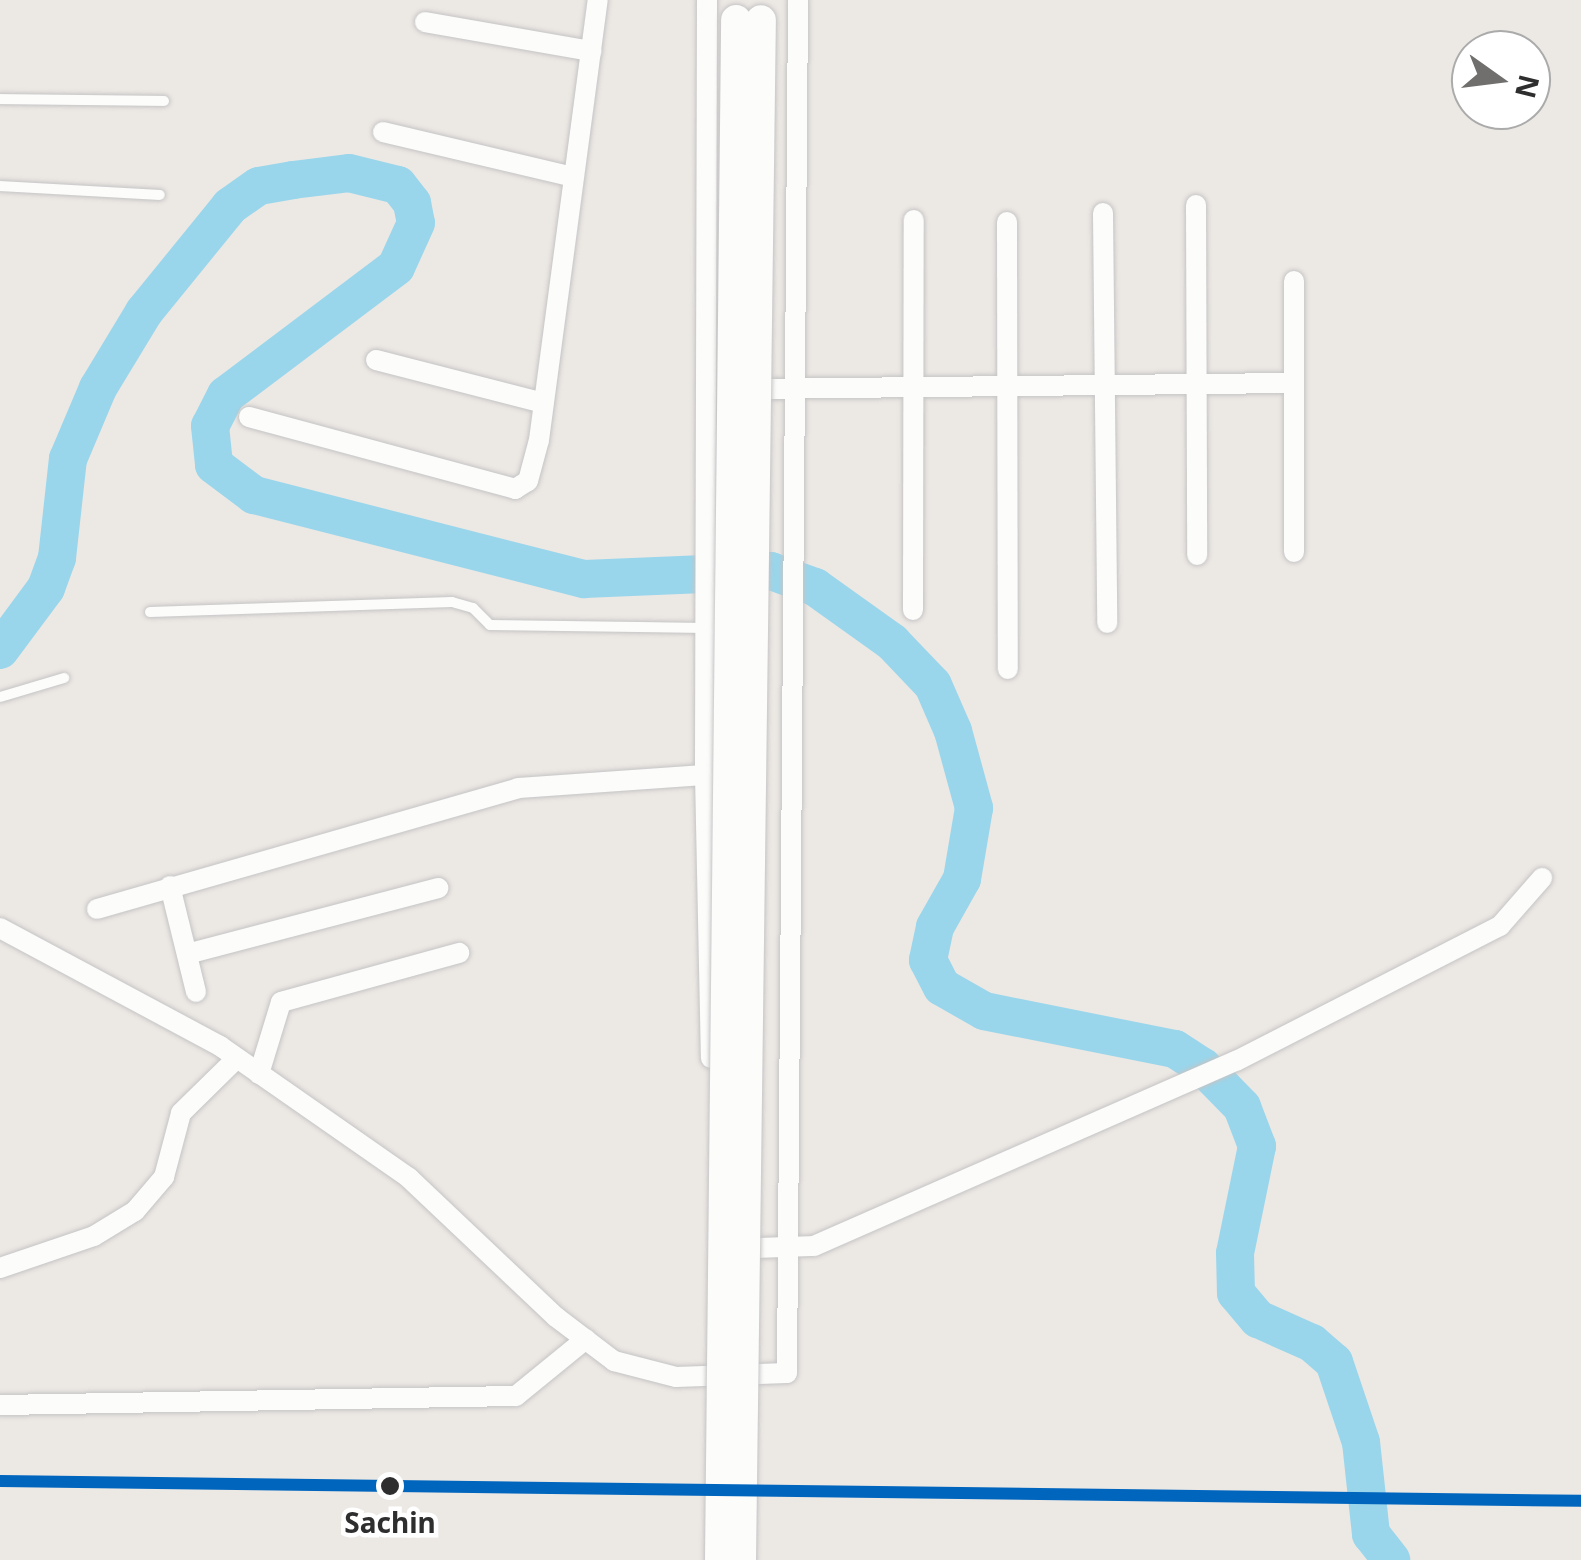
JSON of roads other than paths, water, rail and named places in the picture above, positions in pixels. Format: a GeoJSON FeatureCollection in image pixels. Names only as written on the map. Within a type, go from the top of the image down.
{"type":"FeatureCollection","features":[{"type":"Feature","properties":{"kind":"main road"},"geometry":{"type":"LineString","coordinates":[[720,1560],[749,20],[742,1560]]}},
{"type":"Feature","properties":{"kind":"street"},"geometry":{"type":"LineString","coordinates":[[249,417],[515,489],[528,481],[544,403],[598,0]]}},
{"type":"Feature","properties":{"kind":"street"},"geometry":{"type":"LineString","coordinates":[[707,0],[704,775],[715,1248],[714,1376]]}},
{"type":"Feature","properties":{"kind":"street"},"geometry":{"type":"LineString","coordinates":[[0,928],[236,1058],[409,1178],[614,1361],[676,1377],[787,1373],[798,0]]}},
{"type":"Feature","properties":{"kind":"street"},"geometry":{"type":"LineString","coordinates":[[425,22],[591,51]]}},
{"type":"Feature","properties":{"kind":"street"},"geometry":{"type":"LineString","coordinates":[[383,132],[574,177]]}},
{"type":"Feature","properties":{"kind":"street"},"geometry":{"type":"LineString","coordinates":[[1196,205],[1197,556]]}},
{"type":"Feature","properties":{"kind":"street"},"geometry":{"type":"LineString","coordinates":[[1103,212],[1107,623]]}},
{"type":"Feature","properties":{"kind":"street"},"geometry":{"type":"LineString","coordinates":[[913,610],[914,220]]}},
{"type":"Feature","properties":{"kind":"street"},"geometry":{"type":"LineString","coordinates":[[1006,222],[1008,668]]}},
{"type":"Feature","properties":{"kind":"street"},"geometry":{"type":"LineString","coordinates":[[1294,280],[1294,552]]}},
{"type":"Feature","properties":{"kind":"street"},"geometry":{"type":"LineString","coordinates":[[376,360],[544,403]]}},
{"type":"Feature","properties":{"kind":"street"},"geometry":{"type":"LineString","coordinates":[[708,390],[1294,383]]}},
{"type":"Feature","properties":{"kind":"street"},"geometry":{"type":"LineString","coordinates":[[97,909],[518,788],[704,775]]}},
{"type":"Feature","properties":{"kind":"street"},"geometry":{"type":"LineString","coordinates":[[715,1248],[788,1250],[814,1246],[1179,1082],[1236,1061],[1500,926],[1542,878]]}},
{"type":"Feature","properties":{"kind":"street"},"geometry":{"type":"LineString","coordinates":[[170,886],[196,992]]}},
{"type":"Feature","properties":{"kind":"street"},"geometry":{"type":"LineString","coordinates":[[187,954],[438,888]]}},
{"type":"Feature","properties":{"kind":"street"},"geometry":{"type":"LineString","coordinates":[[259,1074],[281,1002],[459,953]]}},
{"type":"Feature","properties":{"kind":"street"},"geometry":{"type":"LineString","coordinates":[[0,1268],[94,1236],[136,1210],[164,1176],[181,1113],[236,1058]]}},
{"type":"Feature","properties":{"kind":"street"},"geometry":{"type":"LineString","coordinates":[[0,1406],[516,1396],[586,1340]]}},
{"type":"Feature","properties":{"kind":"lane"},"geometry":{"type":"LineString","coordinates":[[0,99],[164,101]]}},
{"type":"Feature","properties":{"kind":"lane"},"geometry":{"type":"LineString","coordinates":[[0,186],[160,195]]}},
{"type":"Feature","properties":{"kind":"lane"},"geometry":{"type":"LineString","coordinates":[[150,612],[452,602],[473,608],[490,625],[706,624]]}},
{"type":"Feature","properties":{"kind":"lane"},"geometry":{"type":"LineString","coordinates":[[0,697],[64,678]]}},
{"type":"Feature","properties":{"kind":"waterway"},"geometry":{"type":"LineString","coordinates":[[0,650],[46,588],[57,558],[68,459],[98,388],[144,312],[230,206],[259,186],[293,180],[349,173],[398,185],[412,203],[416,223],[396,267],[226,395],[210,426],[214,465],[254,495],[584,579],[771,571],[815,587],[892,642],[933,685],[953,731],[974,808],[962,879],[935,927],[928,960],[942,987],[984,1011],[1175,1049],[1203,1067],[1242,1107],[1257,1146],[1235,1253],[1236,1293],[1258,1319],[1312,1343],[1334,1362],[1361,1442],[1371,1534],[1391,1560]]}},
{"type":"Feature","properties":{"kind":"place","name":"Sachin"},"geometry":{"type":"Point","coordinates":[390,1486]}}]}
